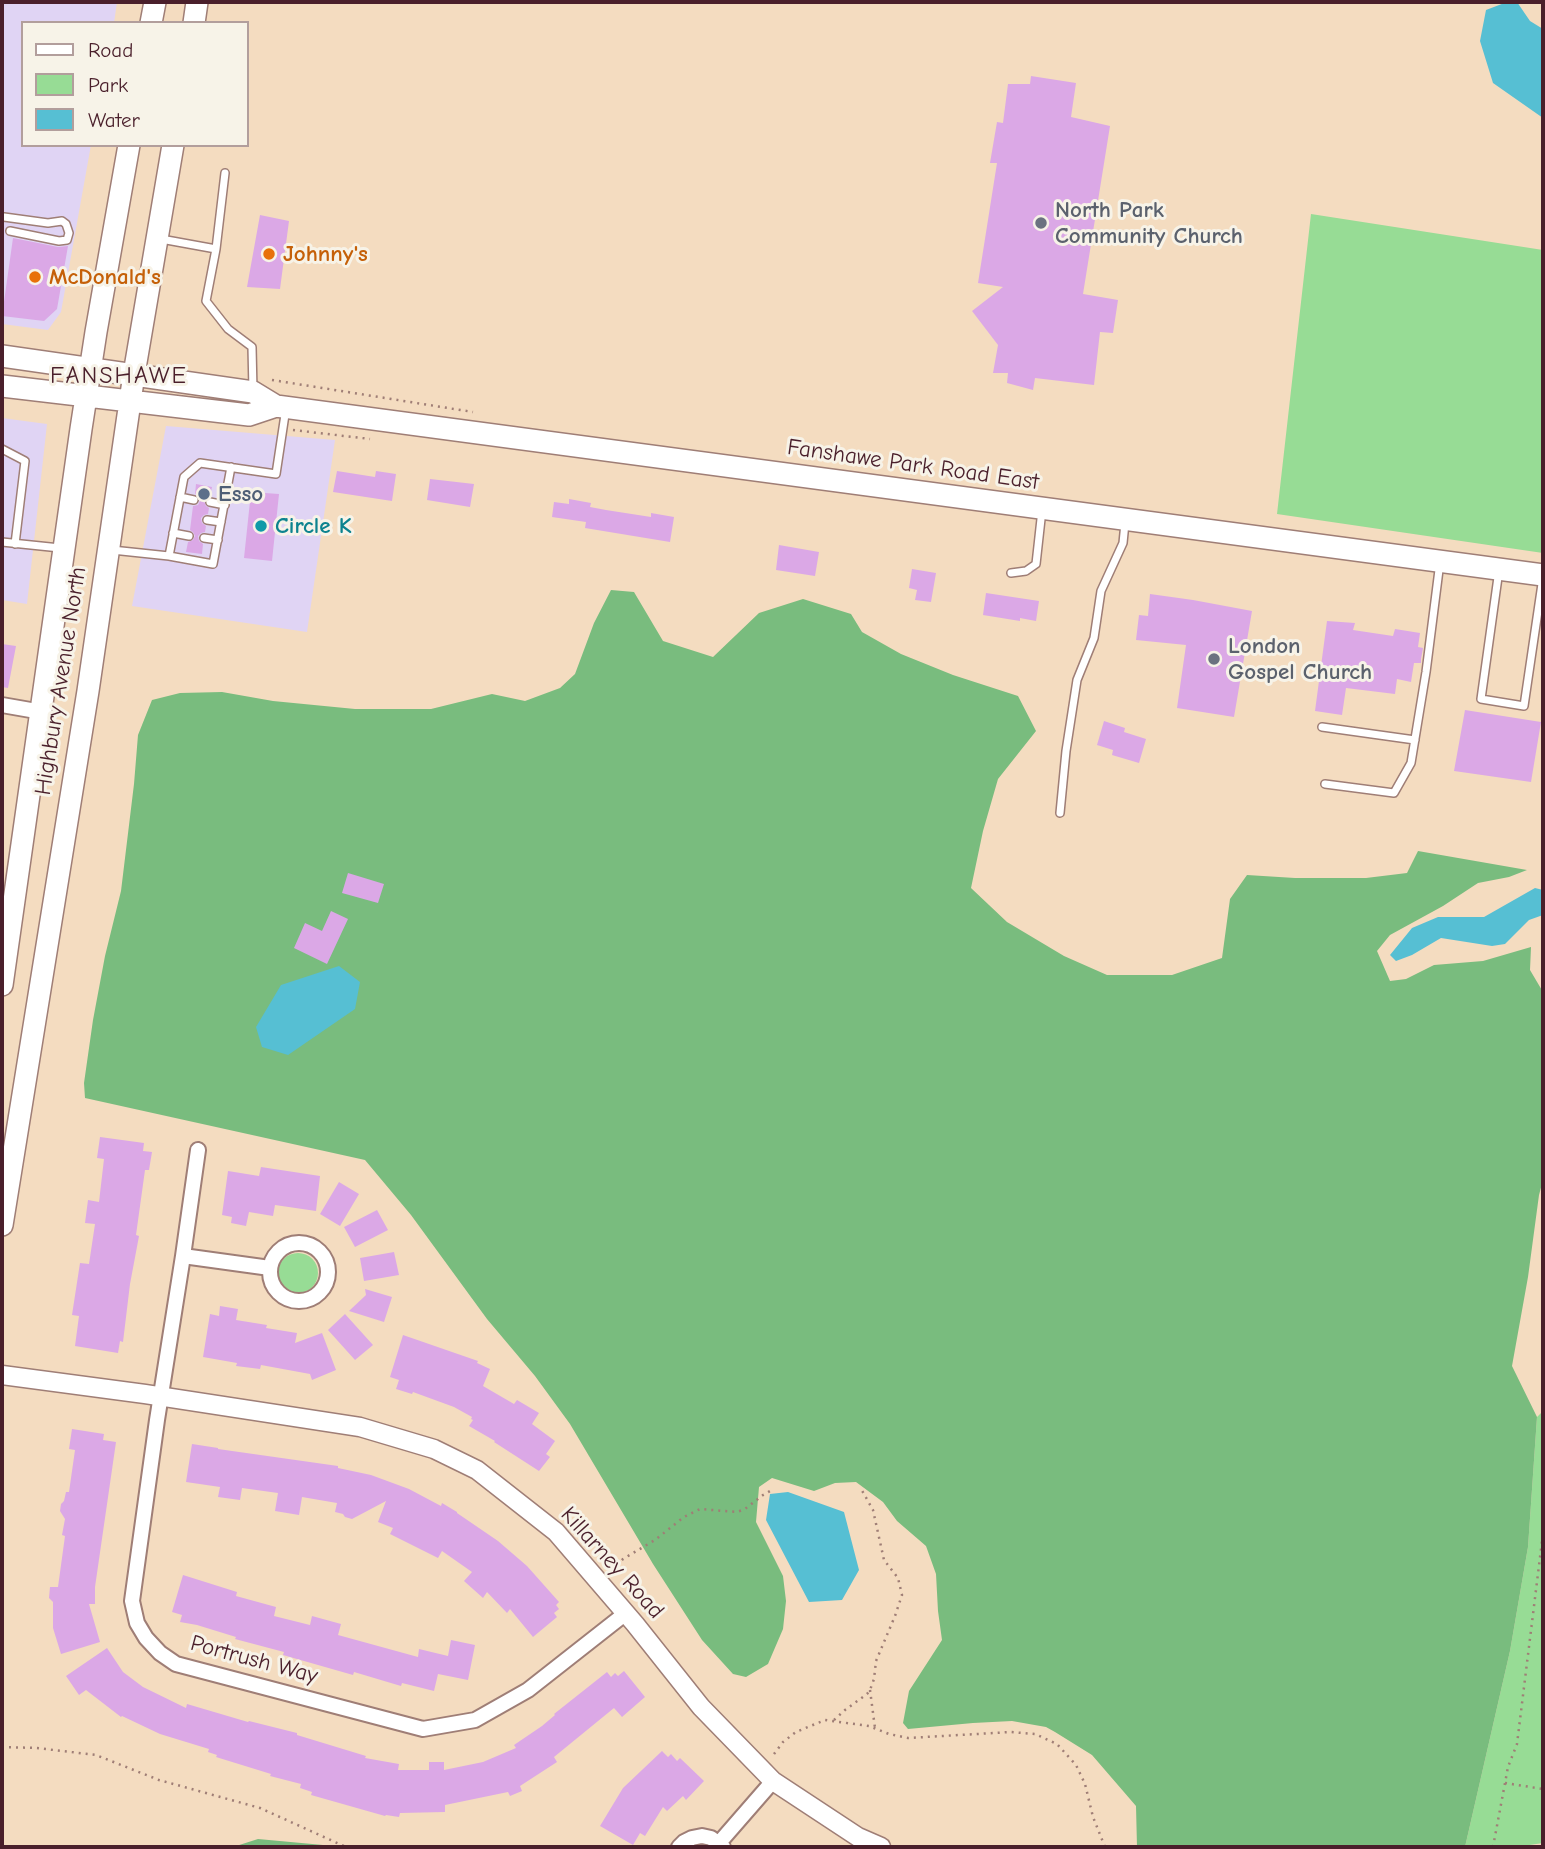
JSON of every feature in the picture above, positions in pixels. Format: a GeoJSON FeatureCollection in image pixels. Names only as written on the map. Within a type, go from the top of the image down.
{"type":"FeatureCollection","features":[{"type":"Feature","properties":{"kind":"main road"},"geometry":{"type":"LineString","coordinates":[[151,21],[155,2]]}},
{"type":"Feature","properties":{"kind":"main road"},"geometry":{"type":"LineString","coordinates":[[194,21],[197,2]]}},
{"type":"Feature","properties":{"kind":"main road","name":"Highbury Avenue North"},"geometry":{"type":"LineString","coordinates":[[2,985],[91,368],[129,147]]}},
{"type":"Feature","properties":{"kind":"main road","name":"Highbury Avenue North"},"geometry":{"type":"LineString","coordinates":[[2,1225],[88,691],[134,374],[173,147]]}},
{"type":"Feature","properties":{"kind":"main road","name":"Fanshawe Park Road East"},"geometry":{"type":"LineString","coordinates":[[2,356],[253,392],[281,407],[1543,575]]}},
{"type":"Feature","properties":{"kind":"main road","name":"Fanshawe Park Road East"},"geometry":{"type":"LineString","coordinates":[[2,386],[249,415],[281,407]]}},
{"type":"Feature","properties":{"kind":"street"},"geometry":{"type":"LineString","coordinates":[[2,705],[41,712]]}},
{"type":"Feature","properties":{"kind":"street","name":"Portrush Way"},"geometry":{"type":"LineString","coordinates":[[198,1150],[132,1601],[137,1623],[146,1639],[176,1664],[423,1729],[475,1720],[518,1696],[626,1613]]}},
{"type":"Feature","properties":{"kind":"street"},"geometry":{"type":"LineString","coordinates":[[305,1244],[321,1254],[328,1272],[322,1290],[307,1300],[297,1301],[288,1299],[274,1287],[270,1268],[273,1259],[287,1246],[305,1244]]}},
{"type":"Feature","properties":{"kind":"street"},"geometry":{"type":"LineString","coordinates":[[183,1256],[270,1268]]}},
{"type":"Feature","properties":{"kind":"street","name":"Killarney Road"},"geometry":{"type":"LineString","coordinates":[[2,1375],[360,1427],[434,1449],[477,1470],[556,1532],[626,1613],[701,1707],[773,1781],[858,1836],[881,1847]]}},
{"type":"Feature","properties":{"kind":"street"},"geometry":{"type":"LineString","coordinates":[[679,1847],[692,1838],[702,1836],[721,1845],[773,1781]]}},
{"type":"Feature","properties":{"kind":"lane"},"geometry":{"type":"LineString","coordinates":[[225,173],[216,249],[206,301],[228,329],[252,347],[253,392]]}},
{"type":"Feature","properties":{"kind":"lane"},"geometry":{"type":"LineString","coordinates":[[4,217],[48,223],[62,221],[69,233],[67,240],[59,241],[10,231]]}},
{"type":"Feature","properties":{"kind":"lane"},"geometry":{"type":"LineString","coordinates":[[157,238],[216,249]]}},
{"type":"Feature","properties":{"kind":"lane"},"geometry":{"type":"LineString","coordinates":[[169,556],[184,477],[200,463],[276,474],[281,407]]}},
{"type":"Feature","properties":{"kind":"lane"},"geometry":{"type":"LineString","coordinates":[[2,449],[25,461],[15,544]]}},
{"type":"Feature","properties":{"kind":"lane"},"geometry":{"type":"LineString","coordinates":[[107,549],[213,564],[231,467]]}},
{"type":"Feature","properties":{"kind":"lane"},"geometry":{"type":"LineString","coordinates":[[180,497],[194,500]]}},
{"type":"Feature","properties":{"kind":"lane"},"geometry":{"type":"LineString","coordinates":[[209,502],[225,505]]}},
{"type":"Feature","properties":{"kind":"lane"},"geometry":{"type":"LineString","coordinates":[[1011,573],[1026,570],[1036,564],[1042,509]]}},
{"type":"Feature","properties":{"kind":"lane"},"geometry":{"type":"LineString","coordinates":[[207,520],[221,522]]}},
{"type":"Feature","properties":{"kind":"lane"},"geometry":{"type":"LineString","coordinates":[[1060,813],[1077,680],[1094,638],[1101,591],[1123,543],[1125,520]]}},
{"type":"Feature","properties":{"kind":"lane"},"geometry":{"type":"LineString","coordinates":[[173,533],[189,536]]}},
{"type":"Feature","properties":{"kind":"lane"},"geometry":{"type":"LineString","coordinates":[[204,538],[218,540]]}},
{"type":"Feature","properties":{"kind":"lane"},"geometry":{"type":"LineString","coordinates":[[2,542],[64,548]]}},
{"type":"Feature","properties":{"kind":"lane"},"geometry":{"type":"LineString","coordinates":[[1325,784],[1394,793],[1411,763],[1440,562]]}},
{"type":"Feature","properties":{"kind":"lane"},"geometry":{"type":"LineString","coordinates":[[1499,570],[1481,699],[1524,706],[1543,575]]}},
{"type":"Feature","properties":{"kind":"lane"},"geometry":{"type":"LineString","coordinates":[[1322,727],[1415,740]]}},
{"type":"Feature","properties":{"kind":"path"},"geometry":{"type":"LineString","coordinates":[[833,1721],[870,1690],[876,1661],[902,1595],[898,1578],[884,1560],[873,1510],[860,1487]]}},
{"type":"Feature","properties":{"kind":"path"},"geometry":{"type":"LineString","coordinates":[[612,1570],[623,1559],[700,1509],[745,1509],[762,1494],[771,1491]]}},
{"type":"Feature","properties":{"kind":"path"},"geometry":{"type":"LineString","coordinates":[[1493,1847],[1508,1767],[1517,1744],[1543,1532]]}},
{"type":"Feature","properties":{"kind":"path"},"geometry":{"type":"LineString","coordinates":[[870,1690],[876,1729]]}},
{"type":"Feature","properties":{"kind":"path"},"geometry":{"type":"LineString","coordinates":[[774,1754],[783,1742],[804,1727],[825,1720],[908,1738],[1012,1731],[1035,1734],[1057,1744],[1076,1765],[1085,1784],[1093,1817],[1105,1847]]}},
{"type":"Feature","properties":{"kind":"path"},"geometry":{"type":"LineString","coordinates":[[2,1747],[96,1755],[159,1780],[260,1808],[346,1847]]}},
{"type":"Feature","properties":{"kind":"path"},"geometry":{"type":"LineString","coordinates":[[1505,1783],[1543,1789]]}},
{"type":"Feature","properties":{"kind":"shaded area"},"geometry":{"type":"Polygon","coordinates":[[[2,2],[117,2],[114,21],[21,21],[21,147],[91,147],[61,312],[48,330],[2,324],[2,2]]]}},
{"type":"Feature","properties":{"kind":"shaded area"},"geometry":{"type":"Polygon","coordinates":[[[2,418],[47,424],[27,604],[2,600],[2,418]]]}},
{"type":"Feature","properties":{"kind":"shaded area"},"geometry":{"type":"Polygon","coordinates":[[[166,426],[335,440],[307,632],[132,606],[166,426]]]}},
{"type":"Feature","properties":{"kind":"green space"},"geometry":{"type":"Polygon","coordinates":[[[1311,214],[1543,250],[1543,553],[1277,514],[1311,214]]]}},
{"type":"Feature","properties":{"kind":"green space"},"geometry":{"type":"Polygon","coordinates":[[[611,590],[634,592],[663,641],[713,657],[759,613],[803,599],[851,614],[862,632],[901,654],[953,675],[1018,696],[1036,731],[998,779],[971,888],[1007,922],[1064,956],[1107,975],[1172,975],[1222,958],[1230,899],[1247,875],[1366,878],[1407,873],[1418,851],[1527,870],[1509,877],[1478,883],[1390,935],[1377,951],[1390,981],[1406,979],[1434,965],[1483,961],[1531,947],[1530,970],[1543,992],[1543,1180],[1512,1366],[1537,1417],[1528,1547],[1510,1651],[1465,1847],[1137,1847],[1136,1806],[1092,1755],[1046,1727],[1012,1721],[908,1729],[903,1723],[909,1691],[942,1640],[936,1574],[926,1546],[897,1521],[883,1502],[856,1482],[835,1483],[814,1491],[772,1478],[759,1487],[756,1522],[783,1576],[786,1601],[783,1629],[768,1664],[746,1677],[733,1674],[702,1640],[653,1564],[570,1424],[535,1376],[487,1319],[411,1215],[365,1160],[85,1098],[84,1083],[93,1020],[121,891],[138,735],[152,700],[180,693],[222,692],[273,701],[355,709],[431,709],[492,694],[525,701],[560,688],[575,674],[594,623],[611,590]]]}},
{"type":"Feature","properties":{"kind":"green space"},"geometry":{"type":"Polygon","coordinates":[[[298,1253],[312,1259],[318,1273],[312,1287],[298,1293],[284,1287],[278,1273],[284,1259],[298,1253]]]}},
{"type":"Feature","properties":{"kind":"green space"},"geometry":{"type":"Polygon","coordinates":[[[1543,1411],[1543,1843],[1516,1847],[1465,1847],[1510,1651],[1528,1547],[1537,1417],[1543,1411]]]}},
{"type":"Feature","properties":{"kind":"green space"},"geometry":{"type":"Polygon","coordinates":[[[258,1839],[323,1845],[326,1847],[233,1847],[258,1839]]]}},
{"type":"Feature","properties":{"kind":"water"},"geometry":{"type":"Polygon","coordinates":[[[1507,2],[1517,2],[1530,21],[1543,29],[1543,118],[1493,83],[1480,41],[1486,10],[1507,2]]]}},
{"type":"Feature","properties":{"kind":"water"},"geometry":{"type":"Polygon","coordinates":[[[1535,888],[1543,890],[1543,915],[1529,920],[1505,944],[1492,946],[1441,938],[1396,961],[1390,955],[1412,928],[1438,917],[1484,917],[1535,888]]]}},
{"type":"Feature","properties":{"kind":"water"},"geometry":{"type":"Polygon","coordinates":[[[339,966],[360,982],[355,1009],[288,1055],[262,1047],[256,1027],[281,985],[339,966]]]}},
{"type":"Feature","properties":{"kind":"water"},"geometry":{"type":"Polygon","coordinates":[[[788,1492],[844,1512],[859,1570],[842,1600],[809,1602],[766,1520],[770,1494],[788,1492]]]}},
{"type":"Feature","properties":{"kind":"building","name":"North Park Community Church"},"geometry":{"type":"Polygon","coordinates":[[[1031,76],[1076,83],[1071,117],[1110,126],[1083,294],[1118,300],[1113,333],[1100,332],[1094,385],[1035,378],[1033,390],[1007,383],[1008,373],[993,373],[998,345],[972,311],[1003,287],[978,283],[997,163],[990,163],[997,122],[1003,123],[1008,84],[1030,84],[1031,76]]]}},
{"type":"Feature","properties":{"kind":"building","name":"Johnny's"},"geometry":{"type":"Polygon","coordinates":[[[260,215],[289,221],[280,289],[247,287],[260,215]]]}},
{"type":"Feature","properties":{"kind":"building","name":"McDonald's"},"geometry":{"type":"Polygon","coordinates":[[[13,238],[58,247],[68,246],[57,309],[44,321],[2,316],[13,238]]]}},
{"type":"Feature","properties":{"kind":"building"},"geometry":{"type":"Polygon","coordinates":[[[337,471],[375,477],[376,471],[396,474],[392,501],[333,492],[337,471]]]}},
{"type":"Feature","properties":{"kind":"building"},"geometry":{"type":"Polygon","coordinates":[[[430,479],[474,484],[470,507],[427,500],[430,479]]]}},
{"type":"Feature","properties":{"kind":"building"},"geometry":{"type":"Polygon","coordinates":[[[196,484],[212,487],[210,496],[204,501],[209,508],[208,514],[201,518],[206,526],[205,532],[198,536],[203,544],[202,554],[186,552],[188,542],[195,536],[190,530],[193,506],[200,501],[195,494],[196,484]]]}},
{"type":"Feature","properties":{"kind":"building","name":"Circle K"},"geometry":{"type":"Polygon","coordinates":[[[251,492],[279,494],[272,561],[244,558],[251,492]]]}},
{"type":"Feature","properties":{"kind":"building"},"geometry":{"type":"Polygon","coordinates":[[[569,499],[591,503],[590,507],[606,510],[651,517],[651,513],[674,517],[670,542],[585,528],[586,522],[552,517],[554,502],[569,504],[569,499]]]}},
{"type":"Feature","properties":{"kind":"building"},"geometry":{"type":"Polygon","coordinates":[[[779,545],[819,552],[815,576],[776,570],[779,545]]]}},
{"type":"Feature","properties":{"kind":"building"},"geometry":{"type":"Polygon","coordinates":[[[912,569],[936,573],[931,602],[915,600],[917,590],[909,588],[912,569]]]}},
{"type":"Feature","properties":{"kind":"building"},"geometry":{"type":"Polygon","coordinates":[[[986,593],[1039,601],[1036,621],[983,615],[986,593]]]}},
{"type":"Feature","properties":{"kind":"building","name":"London Gospel Church"},"geometry":{"type":"Polygon","coordinates":[[[1150,594],[1252,611],[1234,717],[1177,708],[1186,645],[1136,640],[1139,615],[1148,616],[1150,594]]]}},
{"type":"Feature","properties":{"kind":"building"},"geometry":{"type":"Polygon","coordinates":[[[1327,621],[1355,623],[1353,630],[1393,636],[1395,629],[1420,633],[1418,647],[1423,648],[1421,663],[1414,663],[1411,682],[1397,679],[1395,694],[1346,688],[1342,715],[1315,711],[1327,621]]]}},
{"type":"Feature","properties":{"kind":"building"},"geometry":{"type":"Polygon","coordinates":[[[2,644],[16,646],[8,688],[2,687],[2,644]]]}},
{"type":"Feature","properties":{"kind":"building"},"geometry":{"type":"Polygon","coordinates":[[[1465,710],[1541,722],[1531,782],[1454,771],[1465,710]]]}},
{"type":"Feature","properties":{"kind":"building"},"geometry":{"type":"Polygon","coordinates":[[[1104,721],[1125,728],[1124,732],[1146,739],[1139,763],[1112,755],[1113,750],[1097,745],[1104,721]]]}},
{"type":"Feature","properties":{"kind":"building"},"geometry":{"type":"Polygon","coordinates":[[[348,873],[384,884],[378,903],[342,893],[348,873]]]}},
{"type":"Feature","properties":{"kind":"building"},"geometry":{"type":"Polygon","coordinates":[[[331,911],[348,919],[327,964],[294,948],[305,923],[322,931],[331,911]]]}},
{"type":"Feature","properties":{"kind":"building"},"geometry":{"type":"Polygon","coordinates":[[[100,1137],[144,1143],[143,1151],[152,1152],[149,1170],[145,1170],[136,1235],[139,1236],[123,1342],[120,1341],[118,1353],[75,1346],[79,1316],[72,1315],[80,1263],[89,1264],[95,1224],[85,1223],[88,1200],[99,1202],[104,1159],[97,1158],[100,1137]]]}},
{"type":"Feature","properties":{"kind":"building"},"geometry":{"type":"Polygon","coordinates":[[[261,1167],[320,1176],[316,1211],[275,1205],[273,1216],[249,1212],[246,1226],[231,1223],[232,1217],[222,1215],[228,1171],[259,1176],[261,1167]]]}},
{"type":"Feature","properties":{"kind":"building"},"geometry":{"type":"Polygon","coordinates":[[[339,1182],[359,1194],[340,1226],[320,1214],[339,1182]]]}},
{"type":"Feature","properties":{"kind":"building"},"geometry":{"type":"Polygon","coordinates":[[[377,1210],[388,1230],[355,1247],[344,1227],[377,1210]]]}},
{"type":"Feature","properties":{"kind":"building"},"geometry":{"type":"Polygon","coordinates":[[[394,1252],[399,1275],[364,1281],[360,1258],[394,1252]]]}},
{"type":"Feature","properties":{"kind":"building"},"geometry":{"type":"Polygon","coordinates":[[[365,1289],[392,1297],[384,1322],[349,1311],[366,1295],[365,1289]]]}},
{"type":"Feature","properties":{"kind":"building"},"geometry":{"type":"Polygon","coordinates":[[[220,1306],[238,1309],[236,1320],[297,1333],[295,1343],[322,1333],[336,1370],[312,1380],[310,1374],[261,1365],[260,1369],[236,1366],[237,1363],[203,1357],[210,1314],[219,1316],[220,1306]]]}},
{"type":"Feature","properties":{"kind":"building"},"geometry":{"type":"Polygon","coordinates":[[[345,1314],[373,1345],[355,1360],[328,1330],[345,1314]]]}},
{"type":"Feature","properties":{"kind":"building"},"geometry":{"type":"Polygon","coordinates":[[[403,1335],[478,1361],[477,1363],[490,1369],[483,1386],[514,1404],[517,1400],[539,1413],[532,1424],[555,1441],[546,1454],[550,1457],[539,1471],[469,1426],[472,1417],[454,1407],[413,1392],[412,1394],[396,1389],[399,1380],[390,1377],[403,1335]]]}},
{"type":"Feature","properties":{"kind":"building"},"geometry":{"type":"Polygon","coordinates":[[[72,1429],[104,1434],[103,1440],[116,1442],[95,1587],[95,1604],[89,1604],[100,1642],[61,1654],[53,1628],[53,1602],[49,1598],[50,1587],[58,1587],[65,1536],[62,1535],[65,1519],[60,1511],[66,1492],[69,1492],[75,1450],[69,1449],[72,1429]]]}},
{"type":"Feature","properties":{"kind":"building"},"geometry":{"type":"Polygon","coordinates":[[[192,1444],[338,1466],[409,1489],[441,1506],[442,1503],[498,1541],[527,1566],[559,1602],[556,1605],[559,1609],[554,1613],[557,1617],[533,1637],[510,1609],[507,1613],[487,1592],[483,1598],[464,1581],[472,1572],[442,1551],[438,1558],[390,1534],[393,1528],[378,1522],[386,1501],[352,1519],[335,1512],[337,1503],[302,1497],[299,1515],[275,1511],[278,1493],[242,1488],[240,1500],[218,1497],[220,1487],[186,1482],[192,1444]]]}},
{"type":"Feature","properties":{"kind":"building"},"geometry":{"type":"Polygon","coordinates":[[[183,1575],[237,1592],[236,1596],[276,1607],[274,1616],[310,1625],[312,1616],[341,1624],[338,1635],[418,1657],[419,1649],[448,1656],[451,1640],[475,1645],[468,1680],[438,1674],[434,1691],[402,1683],[401,1686],[283,1655],[284,1652],[180,1622],[182,1615],[172,1612],[183,1575]]]}},
{"type":"Feature","properties":{"kind":"building"},"geometry":{"type":"Polygon","coordinates":[[[107,1648],[123,1672],[143,1687],[186,1708],[187,1704],[297,1733],[366,1756],[365,1758],[399,1764],[398,1770],[429,1770],[429,1762],[444,1762],[444,1770],[483,1762],[516,1748],[514,1745],[542,1726],[607,1672],[611,1677],[624,1671],[645,1697],[622,1717],[614,1708],[554,1757],[557,1762],[520,1786],[522,1791],[510,1796],[508,1792],[445,1805],[445,1812],[385,1816],[311,1795],[312,1792],[300,1788],[301,1784],[216,1757],[217,1755],[208,1752],[209,1749],[160,1734],[121,1717],[86,1690],[79,1695],[66,1676],[107,1648]]]}},
{"type":"Feature","properties":{"kind":"building"},"geometry":{"type":"Polygon","coordinates":[[[662,1751],[668,1757],[671,1754],[677,1761],[680,1758],[704,1781],[686,1800],[683,1796],[667,1811],[663,1807],[645,1836],[640,1833],[633,1845],[600,1826],[623,1788],[662,1751]]]}},
{"type":"Feature","properties":{"kind":"place","name":"North Park Community Church"},"geometry":{"type":"Point","coordinates":[1041,223]}},
{"type":"Feature","properties":{"kind":"place","name":"Johnny's"},"geometry":{"type":"Point","coordinates":[269,254]}},
{"type":"Feature","properties":{"kind":"place","name":"McDonald's"},"geometry":{"type":"Point","coordinates":[35,277]}},
{"type":"Feature","properties":{"kind":"place","name":"Esso"},"geometry":{"type":"Point","coordinates":[204,494]}},
{"type":"Feature","properties":{"kind":"place","name":"Circle K"},"geometry":{"type":"Point","coordinates":[261,526]}},
{"type":"Feature","properties":{"kind":"place","name":"London Gospel Church"},"geometry":{"type":"Point","coordinates":[1214,659]}},
{"type":"Feature","properties":{"kind":"district","name":"FANSHAWE"},"geometry":{"type":"Point","coordinates":[119,376]}}]}
